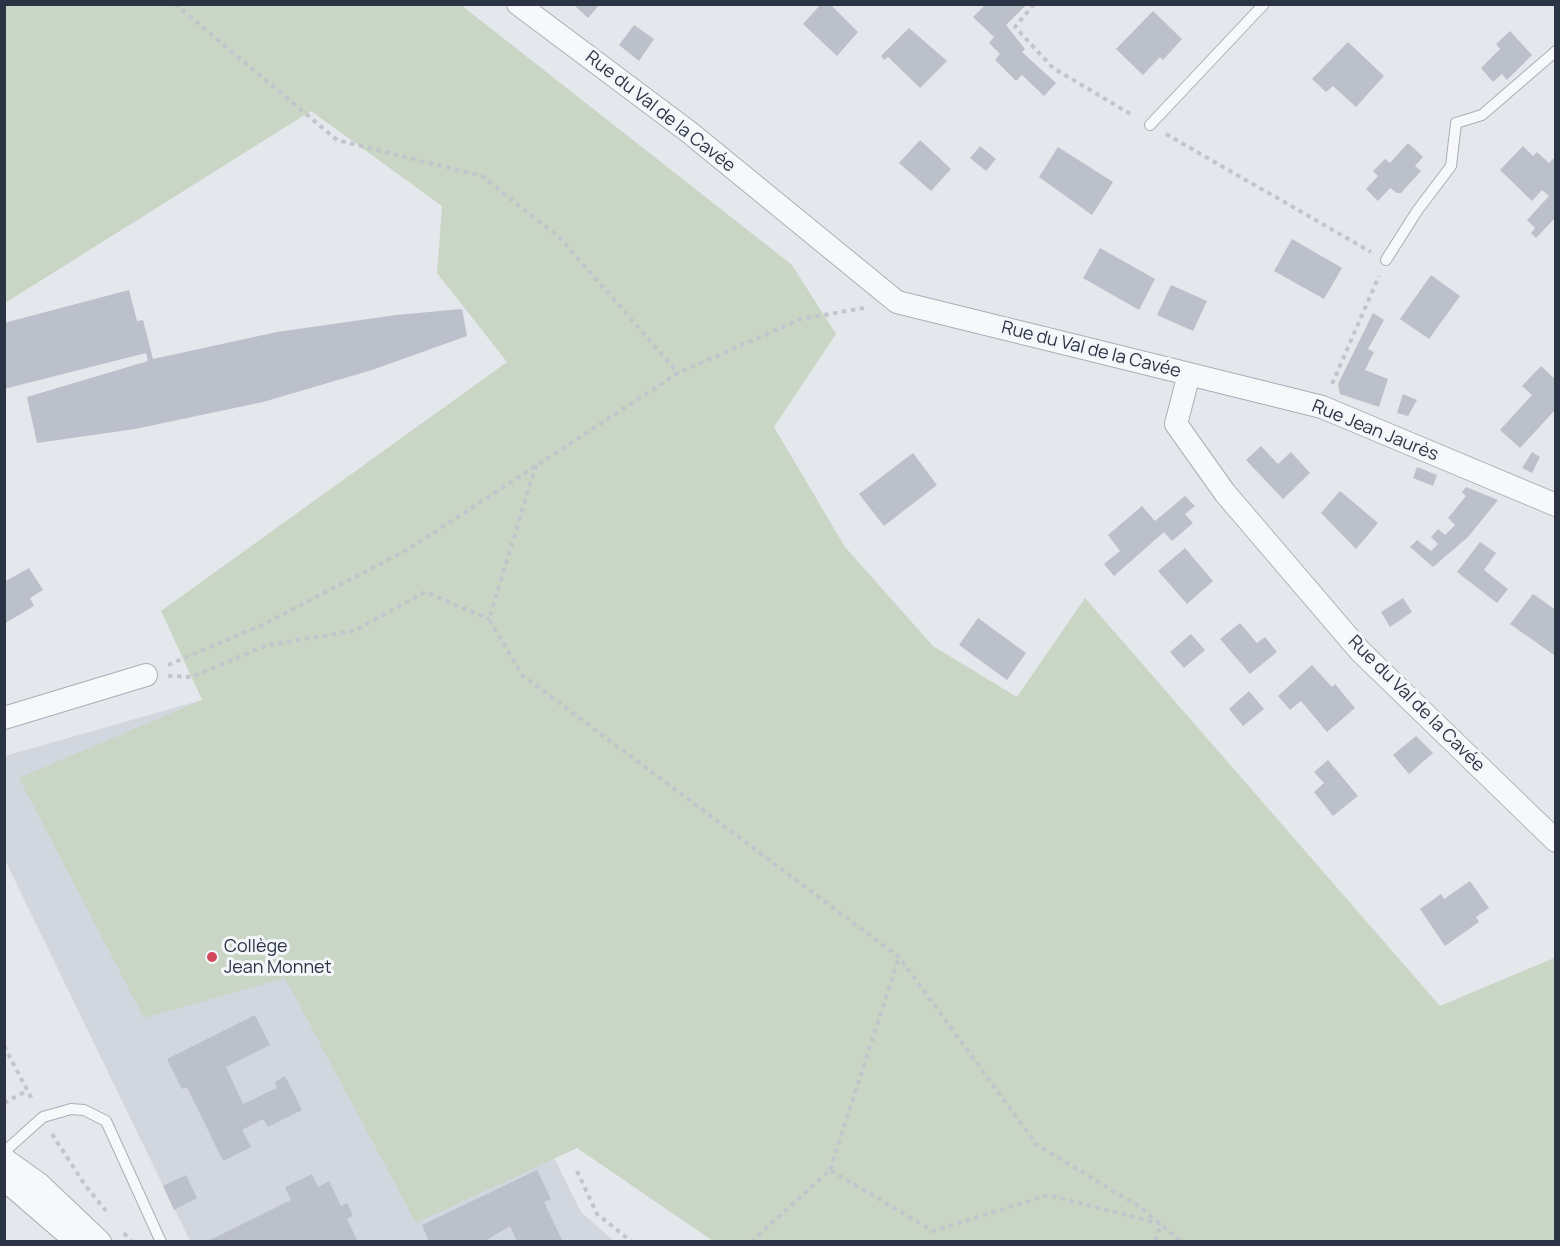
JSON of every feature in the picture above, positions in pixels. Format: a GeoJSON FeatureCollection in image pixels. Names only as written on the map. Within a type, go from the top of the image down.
{"type":"FeatureCollection","features":[{"type":"Feature","properties":{"kind":"street","name":"Rue du Val de la Cavée"},"geometry":{"type":"LineString","coordinates":[[518,4],[689,132],[897,303],[1190,374],[1176,424],[1225,493],[1360,651],[1556,841]]}},
{"type":"Feature","properties":{"kind":"street","name":"Rue Jean Jaurès"},"geometry":{"type":"LineString","coordinates":[[1190,374],[1322,407],[1556,505]]}},
{"type":"Feature","properties":{"kind":"street"},"geometry":{"type":"LineString","coordinates":[[4,718],[146,675]]}},
{"type":"Feature","properties":{"kind":"street"},"geometry":{"type":"LineString","coordinates":[[4,1159],[47,1191],[100,1242]]}},
{"type":"Feature","properties":{"kind":"street"},"geometry":{"type":"LineString","coordinates":[[4,1179],[76,1242]]}},
{"type":"Feature","properties":{"kind":"lane"},"geometry":{"type":"LineString","coordinates":[[1150,125],[1264,4]]}},
{"type":"Feature","properties":{"kind":"lane"},"geometry":{"type":"LineString","coordinates":[[1386,260],[1417,211],[1450,166],[1456,123],[1482,115],[1556,51]]}},
{"type":"Feature","properties":{"kind":"lane"},"geometry":{"type":"LineString","coordinates":[[4,1152],[43,1117],[71,1109],[84,1110],[106,1121],[161,1242]]}},
{"type":"Feature","properties":{"kind":"path"},"geometry":{"type":"LineString","coordinates":[[175,4],[337,140],[482,176],[561,239],[678,373]]}},
{"type":"Feature","properties":{"kind":"path"},"geometry":{"type":"LineString","coordinates":[[1034,4],[1015,27],[1053,68],[1386,260],[1327,395]]}},
{"type":"Feature","properties":{"kind":"path"},"geometry":{"type":"LineString","coordinates":[[146,675],[262,625],[407,549],[678,373],[801,319],[897,303]]}},
{"type":"Feature","properties":{"kind":"path"},"geometry":{"type":"LineString","coordinates":[[489,619],[536,465]]}},
{"type":"Feature","properties":{"kind":"path"},"geometry":{"type":"LineString","coordinates":[[146,675],[192,677],[267,645],[354,631],[425,592],[489,619],[522,675],[899,957],[1037,1145],[1140,1207],[1182,1242]]}},
{"type":"Feature","properties":{"kind":"path"},"geometry":{"type":"LineString","coordinates":[[751,1242],[830,1170],[899,957]]}},
{"type":"Feature","properties":{"kind":"path"},"geometry":{"type":"LineString","coordinates":[[4,1046],[27,1091],[79,1176],[111,1216]]}},
{"type":"Feature","properties":{"kind":"path"},"geometry":{"type":"LineString","coordinates":[[4,1103],[27,1091]]}},
{"type":"Feature","properties":{"kind":"path"},"geometry":{"type":"LineString","coordinates":[[830,1170],[933,1231],[1048,1195],[1161,1224]]}},
{"type":"Feature","properties":{"kind":"path"},"geometry":{"type":"LineString","coordinates":[[577,1171],[597,1214],[632,1242]]}},
{"type":"Feature","properties":{"kind":"path"},"geometry":{"type":"LineString","coordinates":[[1155,1242],[1161,1224]]}},
{"type":"Feature","properties":{"kind":"path"},"geometry":{"type":"LineString","coordinates":[[118,1225],[132,1242]]}},
{"type":"Feature","properties":{"kind":"shaded area","name":"Collège Jean Monnet"},"geometry":{"type":"Polygon","coordinates":[[[209,698],[506,1061],[581,1212],[614,1241],[190,1241],[5,860],[5,756],[209,698]]]}},
{"type":"Feature","properties":{"kind":"green space"},"geometry":{"type":"Polygon","coordinates":[[[5,4],[461,5],[792,265],[836,334],[774,427],[845,547],[933,646],[1017,697],[1085,598],[1440,1006],[1554,958],[1555,1241],[713,1241],[577,1148],[416,1223],[285,978],[144,1018],[19,778],[202,700],[161,611],[507,362],[437,273],[442,206],[311,111],[5,303],[5,4]]]}},
{"type":"Feature","properties":{"kind":"building"},"geometry":{"type":"Polygon","coordinates":[[[573,4],[600,4],[588,18],[573,4]]]}},
{"type":"Feature","properties":{"kind":"building"},"geometry":{"type":"Polygon","coordinates":[[[821,4],[830,4],[858,32],[837,56],[803,24],[821,4]]]}},
{"type":"Feature","properties":{"kind":"building"},"geometry":{"type":"Polygon","coordinates":[[[985,5],[1026,5],[1006,25],[1025,49],[1022,52],[1056,83],[1044,96],[1022,75],[1016,81],[995,60],[1000,54],[989,43],[994,37],[973,17],[985,5]]]}},
{"type":"Feature","properties":{"kind":"building"},"geometry":{"type":"Polygon","coordinates":[[[1153,11],[1182,39],[1163,60],[1160,57],[1143,75],[1116,49],[1153,11]]]}},
{"type":"Feature","properties":{"kind":"building"},"geometry":{"type":"Polygon","coordinates":[[[634,25],[654,39],[639,61],[619,45],[634,25]]]}},
{"type":"Feature","properties":{"kind":"building"},"geometry":{"type":"Polygon","coordinates":[[[909,28],[947,61],[920,88],[888,57],[884,60],[881,56],[909,28]]]}},
{"type":"Feature","properties":{"kind":"building"},"geometry":{"type":"Polygon","coordinates":[[[1510,31],[1532,55],[1507,80],[1502,74],[1493,82],[1481,68],[1500,49],[1496,44],[1510,31]]]}},
{"type":"Feature","properties":{"kind":"building"},"geometry":{"type":"Polygon","coordinates":[[[1348,42],[1384,76],[1356,107],[1333,86],[1326,92],[1312,79],[1348,42]]]}},
{"type":"Feature","properties":{"kind":"building"},"geometry":{"type":"Polygon","coordinates":[[[920,140],[951,169],[931,191],[899,163],[920,140]]]}},
{"type":"Feature","properties":{"kind":"building"},"geometry":{"type":"Polygon","coordinates":[[[1408,143],[1423,157],[1415,166],[1421,171],[1401,193],[1390,188],[1378,201],[1366,189],[1378,176],[1373,171],[1385,159],[1390,163],[1408,143]]]}},
{"type":"Feature","properties":{"kind":"building"},"geometry":{"type":"Polygon","coordinates":[[[980,146],[996,159],[986,171],[970,158],[980,146]]]}},
{"type":"Feature","properties":{"kind":"building"},"geometry":{"type":"Polygon","coordinates":[[[1523,146],[1533,156],[1537,152],[1549,163],[1556,156],[1556,217],[1536,238],[1531,233],[1535,228],[1527,220],[1549,196],[1542,190],[1532,201],[1500,170],[1523,146]]]}},
{"type":"Feature","properties":{"kind":"building"},"geometry":{"type":"Polygon","coordinates":[[[1058,147],[1113,182],[1092,215],[1039,177],[1058,147]]]}},
{"type":"Feature","properties":{"kind":"building"},"geometry":{"type":"Polygon","coordinates":[[[1292,239],[1342,268],[1324,299],[1274,271],[1292,239]]]}},
{"type":"Feature","properties":{"kind":"building"},"geometry":{"type":"Polygon","coordinates":[[[1100,248],[1155,279],[1139,310],[1083,278],[1100,248]]]}},
{"type":"Feature","properties":{"kind":"building"},"geometry":{"type":"Polygon","coordinates":[[[1431,275],[1460,296],[1429,339],[1400,319],[1431,275]]]}},
{"type":"Feature","properties":{"kind":"building"},"geometry":{"type":"Polygon","coordinates":[[[1171,285],[1207,301],[1193,331],[1157,315],[1171,285]]]}},
{"type":"Feature","properties":{"kind":"building"},"geometry":{"type":"Polygon","coordinates":[[[129,290],[137,321],[143,320],[153,359],[277,332],[396,315],[462,309],[467,336],[372,370],[263,402],[135,429],[37,443],[27,397],[148,361],[146,353],[4,389],[4,323],[129,290]]]}},
{"type":"Feature","properties":{"kind":"building"},"geometry":{"type":"Polygon","coordinates":[[[1373,313],[1384,320],[1368,349],[1374,352],[1365,370],[1388,379],[1379,407],[1340,394],[1338,384],[1373,313]]]}},
{"type":"Feature","properties":{"kind":"building"},"geometry":{"type":"Polygon","coordinates":[[[1541,366],[1556,380],[1556,409],[1520,448],[1500,430],[1532,395],[1522,386],[1541,366]]]}},
{"type":"Feature","properties":{"kind":"building"},"geometry":{"type":"Polygon","coordinates":[[[1403,394],[1417,400],[1408,416],[1397,413],[1403,394]]]}},
{"type":"Feature","properties":{"kind":"building"},"geometry":{"type":"Polygon","coordinates":[[[1261,446],[1278,464],[1291,452],[1310,473],[1283,499],[1246,460],[1261,446]]]}},
{"type":"Feature","properties":{"kind":"building"},"geometry":{"type":"Polygon","coordinates":[[[1532,452],[1540,457],[1532,473],[1522,468],[1532,452]]]}},
{"type":"Feature","properties":{"kind":"building"},"geometry":{"type":"Polygon","coordinates":[[[913,453],[937,485],[884,526],[859,494],[913,453]]]}},
{"type":"Feature","properties":{"kind":"building"},"geometry":{"type":"Polygon","coordinates":[[[1417,467],[1437,475],[1433,486],[1413,478],[1417,467]]]}},
{"type":"Feature","properties":{"kind":"building"},"geometry":{"type":"Polygon","coordinates":[[[1466,487],[1498,500],[1468,537],[1433,567],[1410,547],[1417,540],[1431,551],[1438,544],[1431,537],[1438,529],[1445,535],[1455,525],[1448,518],[1466,496],[1462,492],[1466,487]]]}},
{"type":"Feature","properties":{"kind":"building"},"geometry":{"type":"Polygon","coordinates":[[[1340,491],[1378,523],[1356,549],[1321,513],[1340,491]]]}},
{"type":"Feature","properties":{"kind":"building"},"geometry":{"type":"Polygon","coordinates":[[[1185,496],[1195,506],[1185,514],[1193,523],[1172,541],[1164,532],[1114,576],[1104,564],[1120,551],[1108,535],[1142,506],[1155,521],[1185,496]]]}},
{"type":"Feature","properties":{"kind":"building"},"geometry":{"type":"Polygon","coordinates":[[[1480,542],[1496,553],[1484,570],[1508,589],[1497,603],[1457,572],[1480,542]]]}},
{"type":"Feature","properties":{"kind":"building"},"geometry":{"type":"Polygon","coordinates":[[[1185,548],[1213,581],[1187,604],[1158,571],[1185,548]]]}},
{"type":"Feature","properties":{"kind":"building"},"geometry":{"type":"Polygon","coordinates":[[[29,568],[43,590],[30,598],[34,606],[4,624],[4,582],[29,568]]]}},
{"type":"Feature","properties":{"kind":"building"},"geometry":{"type":"Polygon","coordinates":[[[1533,594],[1556,610],[1554,655],[1510,624],[1533,594]]]}},
{"type":"Feature","properties":{"kind":"building"},"geometry":{"type":"Polygon","coordinates":[[[1403,598],[1412,612],[1390,627],[1381,612],[1403,598]]]}},
{"type":"Feature","properties":{"kind":"building"},"geometry":{"type":"Polygon","coordinates":[[[978,618],[1026,653],[1007,680],[959,645],[978,618]]]}},
{"type":"Feature","properties":{"kind":"building"},"geometry":{"type":"Polygon","coordinates":[[[1240,623],[1257,643],[1265,637],[1277,652],[1250,674],[1220,639],[1240,623]]]}},
{"type":"Feature","properties":{"kind":"building"},"geometry":{"type":"Polygon","coordinates":[[[1191,634],[1205,650],[1184,668],[1170,652],[1191,634]]]}},
{"type":"Feature","properties":{"kind":"building"},"geometry":{"type":"Polygon","coordinates":[[[1312,665],[1332,687],[1335,684],[1355,708],[1327,732],[1301,701],[1290,710],[1278,696],[1312,665]]]}},
{"type":"Feature","properties":{"kind":"building"},"geometry":{"type":"Polygon","coordinates":[[[1249,691],[1264,709],[1243,726],[1229,709],[1249,691]]]}},
{"type":"Feature","properties":{"kind":"building"},"geometry":{"type":"Polygon","coordinates":[[[1416,736],[1433,753],[1409,774],[1393,755],[1416,736]]]}},
{"type":"Feature","properties":{"kind":"building"},"geometry":{"type":"Polygon","coordinates":[[[1328,760],[1358,796],[1333,816],[1314,792],[1324,783],[1314,772],[1328,760]]]}},
{"type":"Feature","properties":{"kind":"building"},"geometry":{"type":"Polygon","coordinates":[[[1470,881],[1489,908],[1476,917],[1479,922],[1445,946],[1420,909],[1441,894],[1444,899],[1470,881]]]}},
{"type":"Feature","properties":{"kind":"building"},"geometry":{"type":"Polygon","coordinates":[[[255,1015],[270,1045],[226,1067],[243,1104],[277,1088],[275,1082],[285,1076],[302,1110],[268,1127],[263,1119],[242,1130],[251,1147],[223,1161],[187,1087],[182,1089],[167,1059],[255,1015]]]}},
{"type":"Feature","properties":{"kind":"building"},"geometry":{"type":"Polygon","coordinates":[[[537,1170],[551,1199],[544,1202],[563,1242],[517,1242],[510,1226],[483,1242],[429,1242],[422,1225],[537,1170]]]}},
{"type":"Feature","properties":{"kind":"building"},"geometry":{"type":"Polygon","coordinates":[[[312,1174],[318,1187],[329,1181],[341,1206],[347,1203],[353,1215],[347,1219],[358,1242],[206,1242],[291,1200],[285,1187],[312,1174]]]}},
{"type":"Feature","properties":{"kind":"building"},"geometry":{"type":"Polygon","coordinates":[[[186,1175],[197,1198],[174,1210],[163,1186],[186,1175]]]}},
{"type":"Feature","properties":{"kind":"place","name":"Collège Jean Monnet"},"geometry":{"type":"Point","coordinates":[212,957]}}]}
